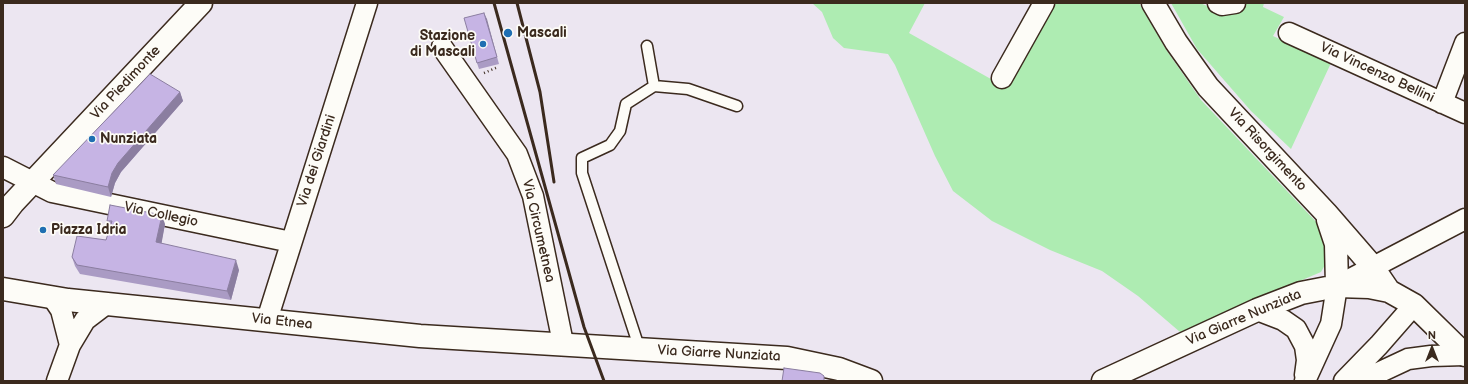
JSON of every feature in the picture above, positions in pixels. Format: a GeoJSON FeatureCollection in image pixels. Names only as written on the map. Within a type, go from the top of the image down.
{"type":"FeatureCollection","features":[{"type":"Feature","properties":{"kind":"street","name":"Via Piedimonte"},"geometry":{"type":"LineString","coordinates":[[3,216],[33,182],[202,3]]}},
{"type":"Feature","properties":{"kind":"street","name":"Via dei Giardini"},"geometry":{"type":"LineString","coordinates":[[268,320],[367,3]]}},
{"type":"Feature","properties":{"kind":"street"},"geometry":{"type":"LineString","coordinates":[[1002,78],[1044,3]]}},
{"type":"Feature","properties":{"kind":"street","name":"Via Risorgimento"},"geometry":{"type":"LineString","coordinates":[[1152,3],[1176,42],[1208,87],[1326,214],[1372,266],[1389,291]]}},
{"type":"Feature","properties":{"kind":"street"},"geometry":{"type":"LineString","coordinates":[[1218,3],[1222,5],[1235,3]]}},
{"type":"Feature","properties":{"kind":"street","name":"Via Vincenzo Bellini"},"geometry":{"type":"LineString","coordinates":[[1289,33],[1465,113]]}},
{"type":"Feature","properties":{"kind":"street"},"geometry":{"type":"LineString","coordinates":[[1442,103],[1465,43]]}},
{"type":"Feature","properties":{"kind":"street","name":"Via Circumetnea"},"geometry":{"type":"LineString","coordinates":[[442,47],[517,154],[533,196],[563,343]]}},
{"type":"Feature","properties":{"kind":"street","name":"Via Collegio"},"geometry":{"type":"LineString","coordinates":[[3,166],[52,192],[292,242]]}},
{"type":"Feature","properties":{"kind":"street"},"geometry":{"type":"LineString","coordinates":[[1305,381],[1331,324],[1337,286],[1336,244],[1326,214]]}},
{"type":"Feature","properties":{"kind":"street"},"geometry":{"type":"LineString","coordinates":[[1337,286],[1372,266],[1465,219]]}},
{"type":"Feature","properties":{"kind":"street","name":"Via Giarre Nunziata"},"geometry":{"type":"LineString","coordinates":[[1103,381],[1257,310],[1301,293],[1337,286],[1369,287],[1389,291],[1414,305],[1465,355]]}},
{"type":"Feature","properties":{"kind":"street","name":"Via Etnea"},"geometry":{"type":"LineString","coordinates":[[3,289],[53,298],[106,304],[420,336],[563,343]]}},
{"type":"Feature","properties":{"kind":"street"},"geometry":{"type":"LineString","coordinates":[[53,298],[62,310],[70,346]]}},
{"type":"Feature","properties":{"kind":"street"},"geometry":{"type":"LineString","coordinates":[[57,381],[70,346],[85,320],[106,304]]}},
{"type":"Feature","properties":{"kind":"street"},"geometry":{"type":"LineString","coordinates":[[1344,381],[1380,345],[1414,305]]}},
{"type":"Feature","properties":{"kind":"street"},"geometry":{"type":"LineString","coordinates":[[1257,310],[1283,320],[1296,329],[1305,346],[1307,360],[1305,381]]}},
{"type":"Feature","properties":{"kind":"street","name":"Via Giarre Nunziata"},"geometry":{"type":"LineString","coordinates":[[563,343],[640,350],[787,358],[839,369],[871,381]]}},
{"type":"Feature","properties":{"kind":"street"},"geometry":{"type":"LineString","coordinates":[[1361,381],[1408,359],[1431,356],[1465,355]]}},
{"type":"Feature","properties":{"kind":"lane"},"geometry":{"type":"LineString","coordinates":[[647,46],[654,86]]}},
{"type":"Feature","properties":{"kind":"lane"},"geometry":{"type":"LineString","coordinates":[[640,350],[582,173],[582,158],[610,145],[620,131],[626,104],[654,86],[688,89],[737,106]]}},
{"type":"Feature","properties":{"kind":"green space"},"geometry":{"type":"Polygon","coordinates":[[[812,3],[925,3],[909,33],[998,83],[1011,77],[1054,3],[1139,3],[1167,51],[1201,100],[1321,227],[1326,239],[1326,263],[1321,272],[1180,332],[1138,296],[1102,271],[1050,250],[992,221],[953,191],[935,156],[895,65],[888,54],[844,48],[833,38],[822,12],[812,3]]]}},
{"type":"Feature","properties":{"kind":"green space"},"geometry":{"type":"Polygon","coordinates":[[[1171,3],[1200,3],[1219,11],[1236,9],[1247,3],[1264,3],[1263,7],[1284,17],[1273,36],[1331,63],[1291,149],[1251,111],[1197,49],[1171,3]]]}},
{"type":"Feature","properties":{"kind":"building","name":"Stazione di Mascali"},"geometry":{"type":"Polygon","coordinates":[[[484,13],[497,57],[477,63],[464,18],[484,13]]]}},
{"type":"Feature","properties":{"kind":"building"},"geometry":{"type":"Polygon","coordinates":[[[150,74],[180,92],[118,163],[112,173],[108,187],[53,175],[150,74]]]}},
{"type":"Feature","properties":{"kind":"building"},"geometry":{"type":"Polygon","coordinates":[[[110,205],[162,215],[156,242],[236,260],[227,291],[77,265],[72,257],[77,236],[106,240],[112,221],[107,221],[110,205]]]}},
{"type":"Feature","properties":{"kind":"building"},"geometry":{"type":"Polygon","coordinates":[[[784,368],[820,373],[824,376],[824,381],[782,381],[784,368]]]}},
{"type":"Feature","properties":{"kind":"railway"},"geometry":{"type":"LineString","coordinates":[[494,3],[584,327],[604,381]]}},
{"type":"Feature","properties":{"kind":"railway"},"geometry":{"type":"LineString","coordinates":[[517,3],[540,92],[554,182]]}},
{"type":"Feature","properties":{"kind":"place","name":"Mascali"},"geometry":{"type":"Point","coordinates":[508,33]}},
{"type":"Feature","properties":{"kind":"place","name":"Stazione di Mascali"},"geometry":{"type":"Point","coordinates":[483,44]}},
{"type":"Feature","properties":{"kind":"place","name":"Nunziata"},"geometry":{"type":"Point","coordinates":[92,139]}},
{"type":"Feature","properties":{"kind":"place","name":"Piazza Idria"},"geometry":{"type":"Point","coordinates":[43,230]}}]}
